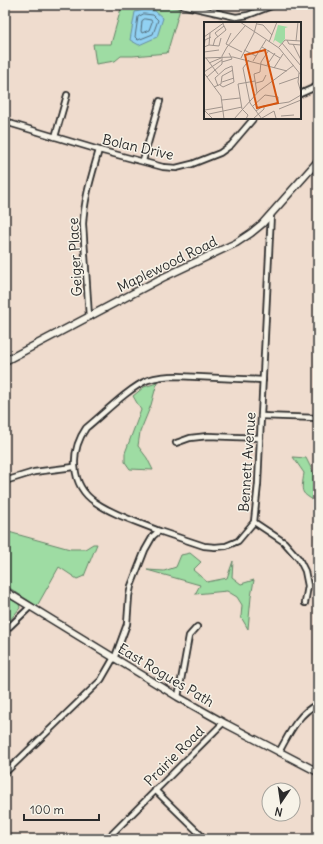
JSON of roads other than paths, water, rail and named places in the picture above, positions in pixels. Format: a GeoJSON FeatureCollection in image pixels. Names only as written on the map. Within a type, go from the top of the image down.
{"type":"FeatureCollection","features":[{"type":"Feature","properties":{"kind":"street"},"geometry":{"type":"LineString","coordinates":[[182,5],[236,17],[248,15],[274,5]]}},
{"type":"Feature","properties":{"kind":"street"},"geometry":{"type":"LineString","coordinates":[[214,5],[214,12]]}},
{"type":"Feature","properties":{"kind":"street"},"geometry":{"type":"LineString","coordinates":[[301,94],[318,86]]}},
{"type":"Feature","properties":{"kind":"street"},"geometry":{"type":"LineString","coordinates":[[55,136],[67,95]]}},
{"type":"Feature","properties":{"kind":"street"},"geometry":{"type":"LineString","coordinates":[[143,161],[160,101]]}},
{"type":"Feature","properties":{"kind":"street","name":"Bolan Drive"},"geometry":{"type":"LineString","coordinates":[[5,119],[12,124],[99,150],[163,167],[176,168],[192,164],[220,153],[231,145],[253,119]]}},
{"type":"Feature","properties":{"kind":"street","name":"Geiger Place"},"geometry":{"type":"LineString","coordinates":[[90,317],[83,224],[86,198],[99,150]]}},
{"type":"Feature","properties":{"kind":"street","name":"Maplewood Road"},"geometry":{"type":"LineString","coordinates":[[5,361],[162,278],[236,243],[251,233],[271,214],[318,161]]}},
{"type":"Feature","properties":{"kind":"street","name":"Bennett Avenue"},"geometry":{"type":"LineString","coordinates":[[74,467],[80,484],[93,502],[159,531],[204,546],[226,546],[238,540],[254,522],[262,416],[262,380],[271,214]]}},
{"type":"Feature","properties":{"kind":"street"},"geometry":{"type":"LineString","coordinates":[[5,482],[34,472],[74,467],[76,447],[86,428],[135,387],[148,380],[163,376],[177,376],[262,380]]}},
{"type":"Feature","properties":{"kind":"street"},"geometry":{"type":"LineString","coordinates":[[262,416],[318,418]]}},
{"type":"Feature","properties":{"kind":"street"},"geometry":{"type":"LineString","coordinates":[[176,443],[190,438],[208,436],[260,438]]}},
{"type":"Feature","properties":{"kind":"street"},"geometry":{"type":"LineString","coordinates":[[254,522],[284,542],[299,560],[305,571],[308,586],[305,603]]}},
{"type":"Feature","properties":{"kind":"street"},"geometry":{"type":"LineString","coordinates":[[5,773],[102,680],[114,658],[127,624],[128,596],[130,586],[145,550],[153,536],[159,531]]}},
{"type":"Feature","properties":{"kind":"street","name":"East Rogues Path"},"geometry":{"type":"LineString","coordinates":[[5,591],[178,697],[223,723],[318,772]]}},
{"type":"Feature","properties":{"kind":"street"},"geometry":{"type":"LineString","coordinates":[[5,631],[30,607]]}},
{"type":"Feature","properties":{"kind":"street"},"geometry":{"type":"LineString","coordinates":[[178,697],[189,636],[197,627]]}},
{"type":"Feature","properties":{"kind":"street"},"geometry":{"type":"LineString","coordinates":[[279,752],[303,714],[318,704]]}},
{"type":"Feature","properties":{"kind":"street","name":"Prairie Road"},"geometry":{"type":"LineString","coordinates":[[107,839],[223,723]]}},
{"type":"Feature","properties":{"kind":"street"},"geometry":{"type":"LineString","coordinates":[[155,790],[205,839]]}},
{"type":"Feature","properties":{"kind":"water"},"geometry":{"type":"Polygon","coordinates":[[[144,10],[155,11],[163,18],[157,37],[139,45],[130,40],[135,12],[144,10]]]}}]}
